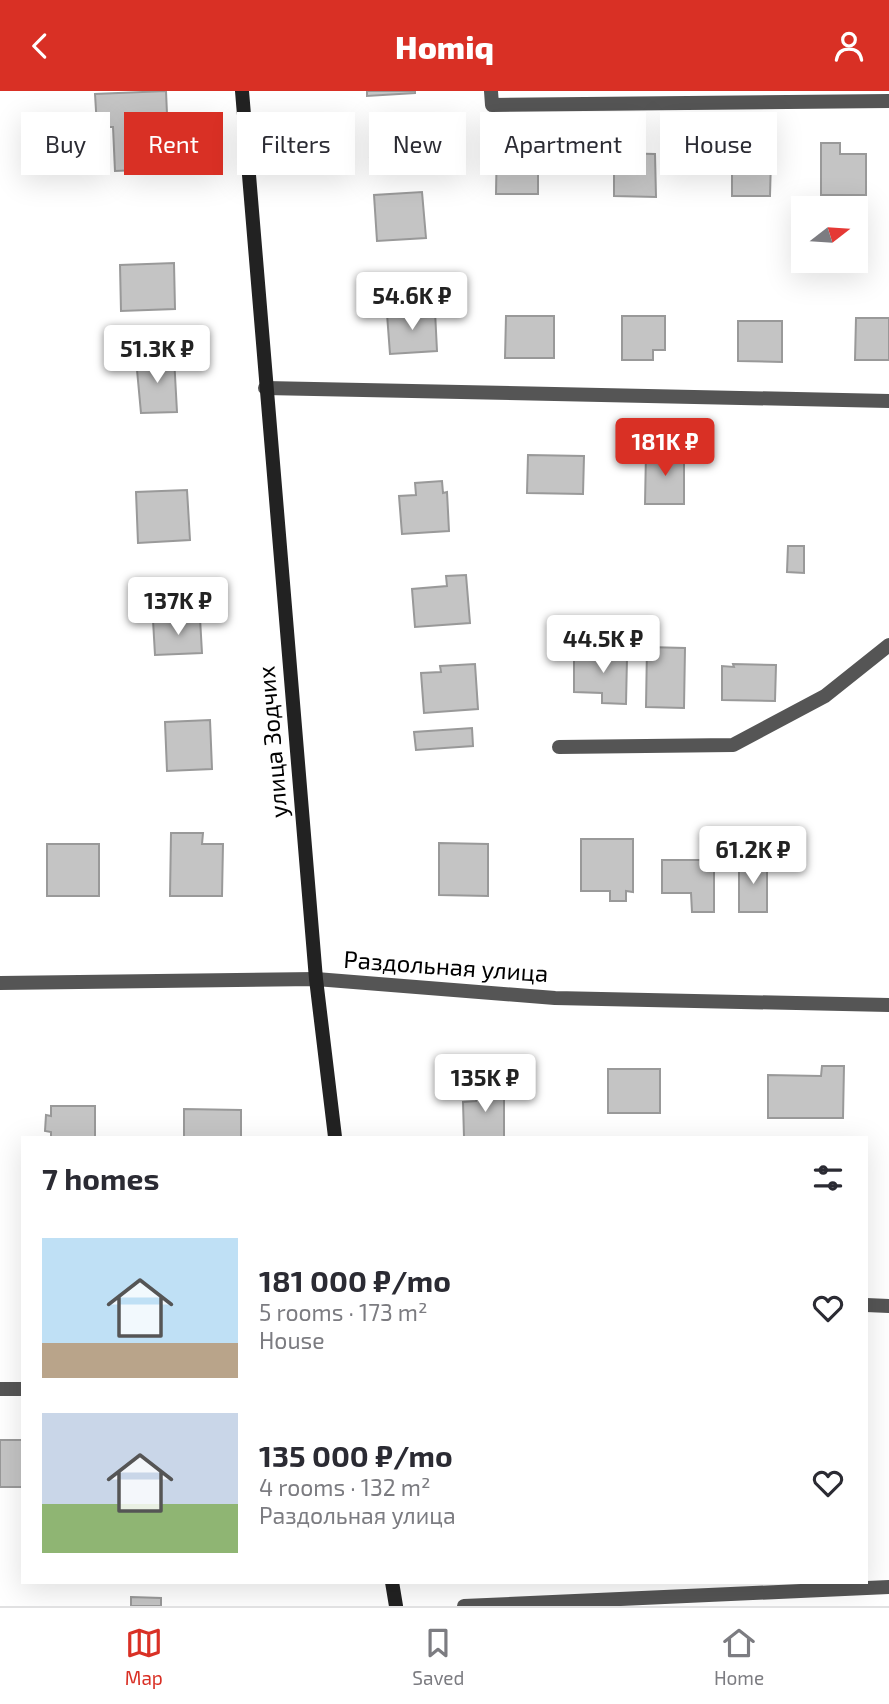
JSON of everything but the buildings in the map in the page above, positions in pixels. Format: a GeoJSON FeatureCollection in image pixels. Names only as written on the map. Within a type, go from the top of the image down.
{"type":"FeatureCollection","features":[{"type":"Feature","properties":{"kind":"street","name":"улица Зодчих"},"geometry":{"type":"LineString","coordinates":[[242,91],[316,979],[335,1136]]}},
{"type":"Feature","properties":{"kind":"street"},"geometry":{"type":"LineString","coordinates":[[491,91],[492,105],[889,101]]}},
{"type":"Feature","properties":{"kind":"street"},"geometry":{"type":"LineString","coordinates":[[265,388],[889,401]]}},
{"type":"Feature","properties":{"kind":"street"},"geometry":{"type":"LineString","coordinates":[[559,747],[733,745],[825,696],[889,645]]}},
{"type":"Feature","properties":{"kind":"street","name":"Раздольная улица"},"geometry":{"type":"LineString","coordinates":[[0,983],[316,979],[555,998],[889,1005]]}},
{"type":"Feature","properties":{"kind":"street"},"geometry":{"type":"LineString","coordinates":[[868,1305],[889,1306]]}},
{"type":"Feature","properties":{"kind":"street"},"geometry":{"type":"LineString","coordinates":[[0,1389],[21,1389]]}},
{"type":"Feature","properties":{"kind":"street"},"geometry":{"type":"LineString","coordinates":[[392,1584],[396,1606]]}},
{"type":"Feature","properties":{"kind":"street"},"geometry":{"type":"LineString","coordinates":[[464,1606],[700,1589],[889,1587]]}}]}
